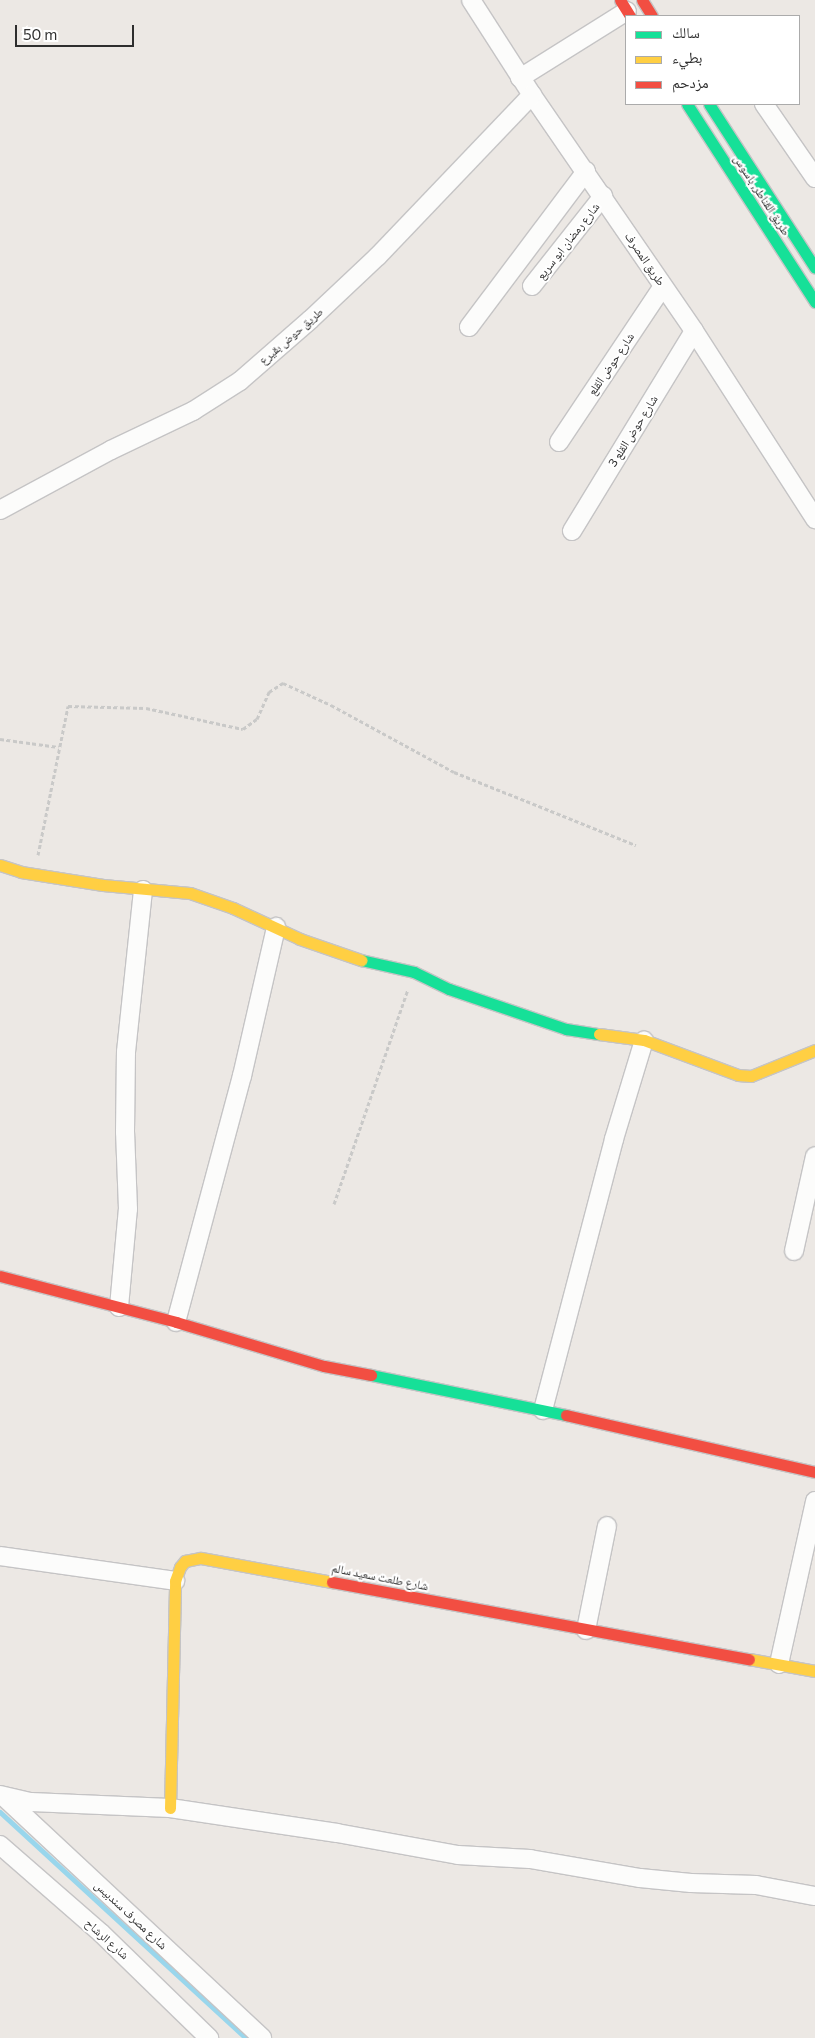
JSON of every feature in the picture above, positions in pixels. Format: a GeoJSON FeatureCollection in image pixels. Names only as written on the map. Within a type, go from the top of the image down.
{"type":"FeatureCollection","features":[{"type":"Feature","properties":{"kind":"street","name":"طريق المصرف"},"geometry":{"type":"LineString","coordinates":[[471,0],[520,78],[586,171],[694,331],[815,520]]}},
{"type":"Feature","properties":{"kind":"street"},"geometry":{"type":"LineString","coordinates":[[642,0],[651,15]]}},
{"type":"Feature","properties":{"kind":"street"},"geometry":{"type":"LineString","coordinates":[[520,78],[626,9]]}},
{"type":"Feature","properties":{"kind":"street","name":"طريق حوض بقيرع"},"geometry":{"type":"LineString","coordinates":[[0,510],[111,450],[184,415],[240,381],[310,320],[378,256],[532,95]]}},
{"type":"Feature","properties":{"kind":"street","name":"طريق القناطر, باسوس"},"geometry":{"type":"LineString","coordinates":[[688,105],[815,302]]}},
{"type":"Feature","properties":{"kind":"street","name":"طريق القناطر, باسوس"},"geometry":{"type":"LineString","coordinates":[[710,105],[815,268]]}},
{"type":"Feature","properties":{"kind":"street"},"geometry":{"type":"LineString","coordinates":[[765,105],[814,174]]}},
{"type":"Feature","properties":{"kind":"street"},"geometry":{"type":"LineString","coordinates":[[469,327],[586,171]]}},
{"type":"Feature","properties":{"kind":"street","name":"شارع رمضان ابو سريع"},"geometry":{"type":"LineString","coordinates":[[532,286],[603,196]]}},
{"type":"Feature","properties":{"kind":"street","name":"شارع حوض القلع"},"geometry":{"type":"LineString","coordinates":[[559,442],[663,286]]}},
{"type":"Feature","properties":{"kind":"street","name":"شارع حوض القلع 3"},"geometry":{"type":"LineString","coordinates":[[572,531],[694,331]]}},
{"type":"Feature","properties":{"kind":"street"},"geometry":{"type":"LineString","coordinates":[[0,865],[34,874],[143,890],[190,893],[213,899],[300,939],[358,959],[414,972],[449,989],[566,1029],[644,1040],[738,1075],[751,1076],[763,1073],[815,1050]]}},
{"type":"Feature","properties":{"kind":"street"},"geometry":{"type":"LineString","coordinates":[[119,1307],[128,1209],[125,1132],[126,1052],[143,890]]}},
{"type":"Feature","properties":{"kind":"street"},"geometry":{"type":"LineString","coordinates":[[176,1322],[235,1101],[276,927]]}},
{"type":"Feature","properties":{"kind":"street"},"geometry":{"type":"LineString","coordinates":[[544,1410],[614,1139],[644,1040]]}},
{"type":"Feature","properties":{"kind":"street"},"geometry":{"type":"LineString","coordinates":[[794,1251],[815,1156]]}},
{"type":"Feature","properties":{"kind":"street"},"geometry":{"type":"LineString","coordinates":[[0,1276],[176,1322],[324,1366],[544,1410],[815,1472]]}},
{"type":"Feature","properties":{"kind":"street"},"geometry":{"type":"LineString","coordinates":[[779,1664],[815,1501]]}},
{"type":"Feature","properties":{"kind":"street"},"geometry":{"type":"LineString","coordinates":[[586,1630],[607,1526]]}},
{"type":"Feature","properties":{"kind":"street"},"geometry":{"type":"LineString","coordinates":[[0,1556],[175,1581],[170,1808]]}},
{"type":"Feature","properties":{"kind":"street","name":"شارع طلعت سعيد سالم"},"geometry":{"type":"LineString","coordinates":[[175,1581],[180,1567],[185,1562],[201,1558],[815,1671]]}},
{"type":"Feature","properties":{"kind":"street"},"geometry":{"type":"LineString","coordinates":[[0,1794],[31,1802],[170,1808],[337,1833],[451,1854],[530,1859],[640,1878],[691,1884],[756,1885],[815,1896]]}},
{"type":"Feature","properties":{"kind":"street","name":"شارع مصرف سندبيس"},"geometry":{"type":"LineString","coordinates":[[0,1794],[262,2038]]}},
{"type":"Feature","properties":{"kind":"street","name":"شارع الرشاح"},"geometry":{"type":"LineString","coordinates":[[0,1845],[101,1933],[210,2038]]}},
{"type":"Feature","properties":{"kind":"path"},"geometry":{"type":"LineString","coordinates":[[34,874],[58,747],[68,706],[146,708],[243,729],[257,719],[269,692],[283,683],[331,705],[454,772],[636,845]]}},
{"type":"Feature","properties":{"kind":"path"},"geometry":{"type":"LineString","coordinates":[[0,739],[58,747]]}},
{"type":"Feature","properties":{"kind":"path"},"geometry":{"type":"LineString","coordinates":[[334,1204],[414,972]]}},
{"type":"Feature","properties":{"kind":"waterway"},"geometry":{"type":"LineString","coordinates":[[0,1812],[246,2038]]}},
{"type":"Feature","properties":{"kind":"traffic: fast"},"geometry":{"type":"LineString","coordinates":[[688,105],[815,302]]}},
{"type":"Feature","properties":{"kind":"traffic: fast"},"geometry":{"type":"LineString","coordinates":[[710,105],[815,268]]}},
{"type":"Feature","properties":{"kind":"traffic: fast"},"geometry":{"type":"LineString","coordinates":[[361,960],[414,972],[449,989],[566,1029],[599,1034]]}},
{"type":"Feature","properties":{"kind":"traffic: fast"},"geometry":{"type":"LineString","coordinates":[[371,1375],[566,1415]]}},
{"type":"Feature","properties":{"kind":"traffic: slow"},"geometry":{"type":"LineString","coordinates":[[0,865],[21,872],[103,885],[190,893],[233,908],[300,939],[361,960]]}},
{"type":"Feature","properties":{"kind":"traffic: slow"},"geometry":{"type":"LineString","coordinates":[[599,1034],[644,1040],[738,1075],[751,1076],[815,1050]]}},
{"type":"Feature","properties":{"kind":"traffic: slow"},"geometry":{"type":"LineString","coordinates":[[170,1808],[175,1581],[180,1567],[185,1561],[201,1558],[332,1582]]}},
{"type":"Feature","properties":{"kind":"traffic: slow"},"geometry":{"type":"LineString","coordinates":[[749,1659],[815,1671]]}},
{"type":"Feature","properties":{"kind":"traffic: jam"},"geometry":{"type":"LineString","coordinates":[[620,0],[629,15]]}},
{"type":"Feature","properties":{"kind":"traffic: jam"},"geometry":{"type":"LineString","coordinates":[[642,0],[651,15]]}},
{"type":"Feature","properties":{"kind":"traffic: jam"},"geometry":{"type":"LineString","coordinates":[[0,1276],[176,1322],[324,1366],[371,1375]]}},
{"type":"Feature","properties":{"kind":"traffic: jam"},"geometry":{"type":"LineString","coordinates":[[566,1415],[815,1472]]}},
{"type":"Feature","properties":{"kind":"traffic: jam"},"geometry":{"type":"LineString","coordinates":[[332,1582],[749,1659]]}}]}
